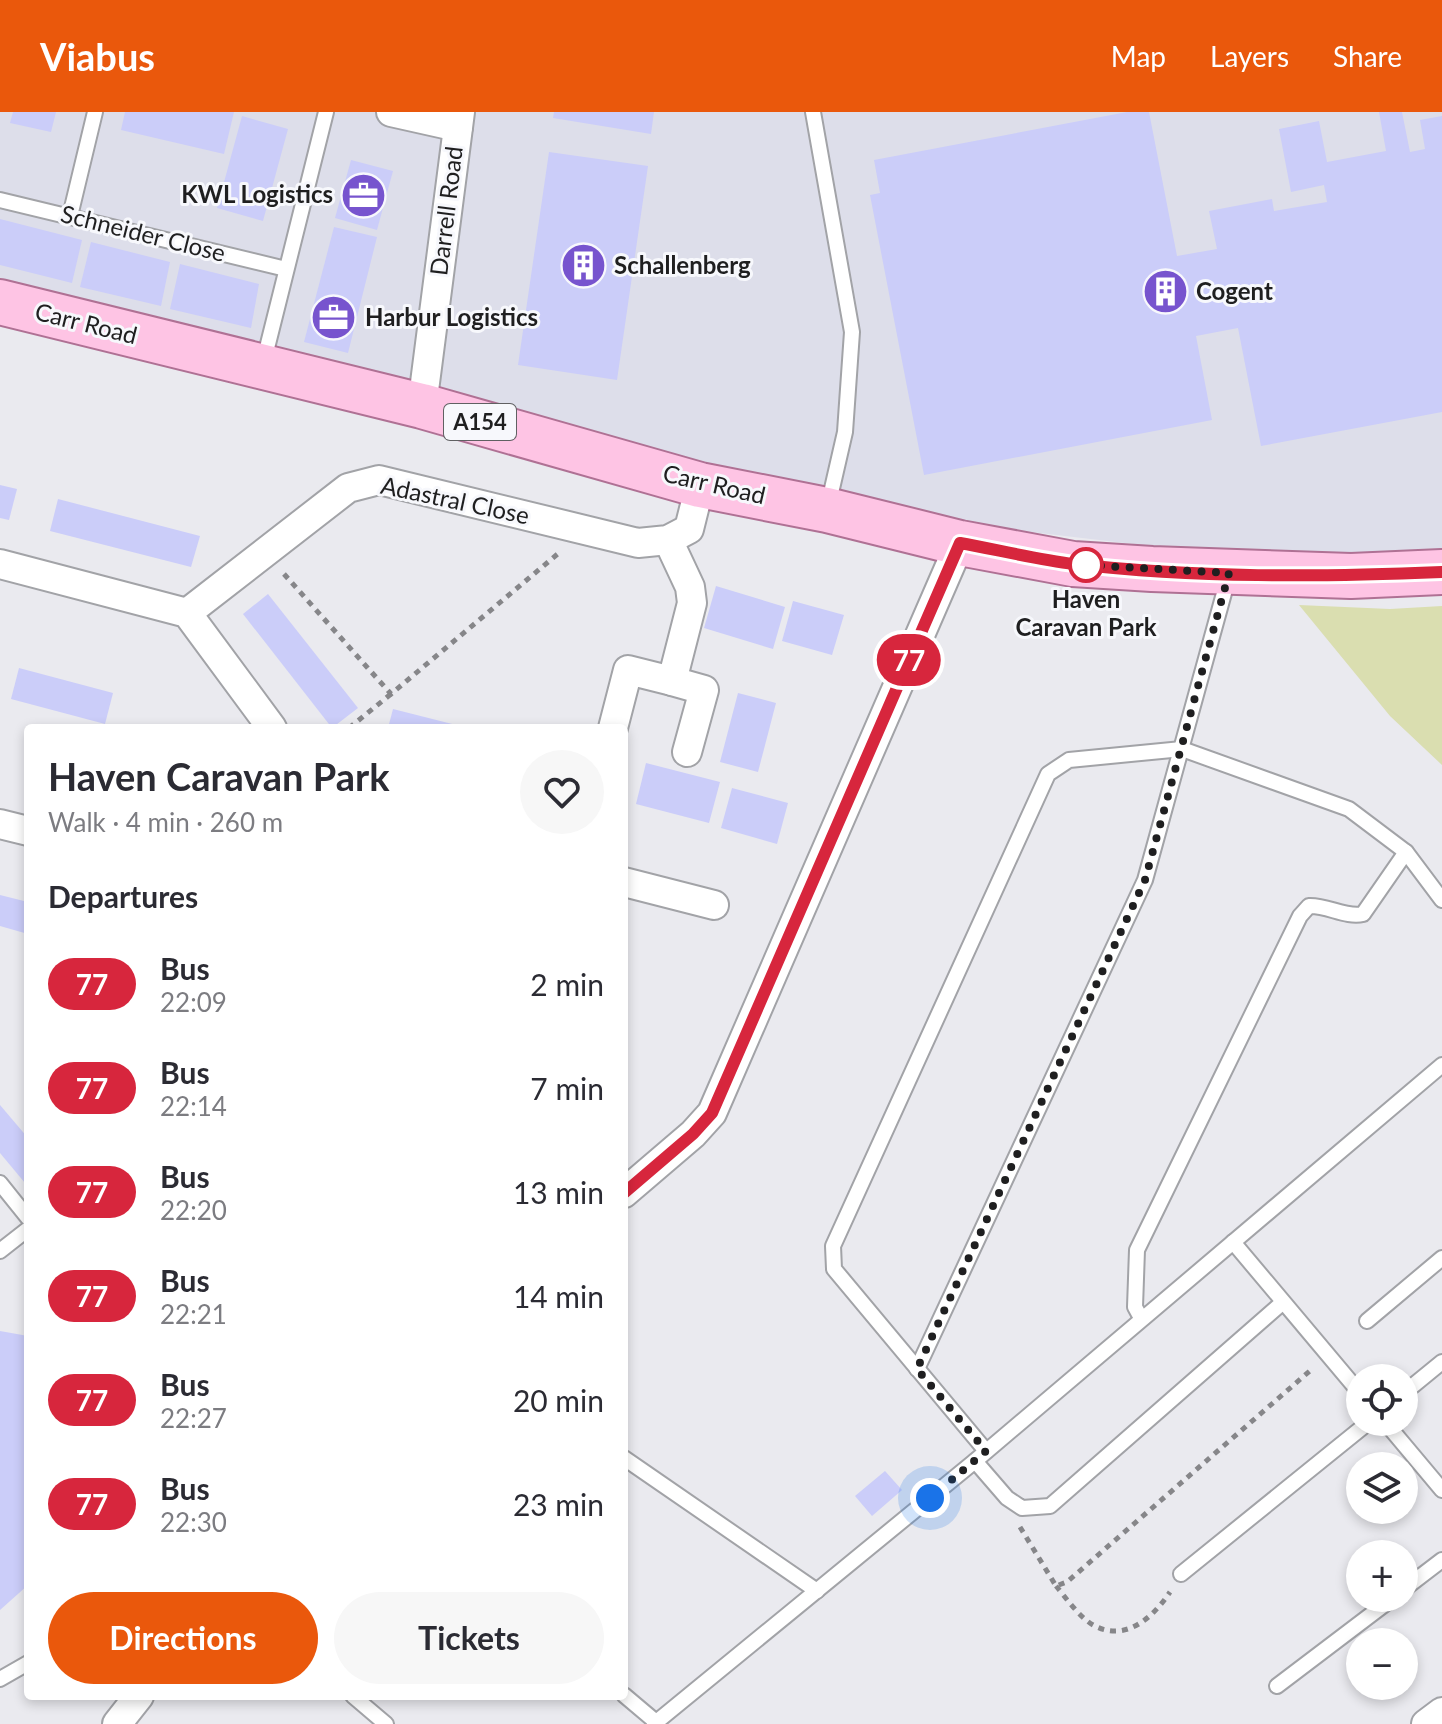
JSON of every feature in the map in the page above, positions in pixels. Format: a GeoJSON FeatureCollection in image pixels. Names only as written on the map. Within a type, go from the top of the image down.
{"type":"FeatureCollection","features":[{"type":"Feature","properties":{"kind":"main road","name":"Carr Road"},"geometry":{"type":"LineString","coordinates":[[0,302],[261,369],[422,406],[700,485],[827,510],[960,543],[1073,564],[1351,576],[1442,572]]}},
{"type":"Feature","properties":{"kind":"street"},"geometry":{"type":"LineString","coordinates":[[391,112],[459,120]]}},
{"type":"Feature","properties":{"kind":"street","name":"Darrell Road"},"geometry":{"type":"LineString","coordinates":[[422,406],[459,120]]}},
{"type":"Feature","properties":{"kind":"street","name":"Adastral Close"},"geometry":{"type":"LineString","coordinates":[[187,613],[348,488],[379,480],[638,543],[668,540]]}},
{"type":"Feature","properties":{"kind":"street"},"geometry":{"type":"LineString","coordinates":[[672,681],[692,603],[690,587],[668,540],[689,529],[700,485]]}},
{"type":"Feature","properties":{"kind":"street"},"geometry":{"type":"LineString","coordinates":[[628,1190],[693,1134],[712,1113],[960,543]]}},
{"type":"Feature","properties":{"kind":"street"},"geometry":{"type":"LineString","coordinates":[[0,564],[187,613],[269,724]]}},
{"type":"Feature","properties":{"kind":"street"},"geometry":{"type":"LineString","coordinates":[[614,724],[628,670],[704,690],[687,752]]}},
{"type":"Feature","properties":{"kind":"street"},"geometry":{"type":"LineString","coordinates":[[0,824],[24,830]]}},
{"type":"Feature","properties":{"kind":"street"},"geometry":{"type":"LineString","coordinates":[[628,883],[714,905]]}},
{"type":"Feature","properties":{"kind":"street"},"geometry":{"type":"LineString","coordinates":[[117,1724],[136,1700]]}},
{"type":"Feature","properties":{"kind":"street"},"geometry":{"type":"LineString","coordinates":[[1426,1724],[1442,1712]]}},
{"type":"Feature","properties":{"kind":"lane"},"geometry":{"type":"LineString","coordinates":[[70,216],[95,112]]}},
{"type":"Feature","properties":{"kind":"lane"},"geometry":{"type":"LineString","coordinates":[[261,369],[326,112]]}},
{"type":"Feature","properties":{"kind":"lane"},"geometry":{"type":"LineString","coordinates":[[813,112],[852,332],[845,432],[827,510]]}},
{"type":"Feature","properties":{"kind":"lane","name":"Schneider Close"},"geometry":{"type":"LineString","coordinates":[[0,200],[286,269]]}},
{"type":"Feature","properties":{"kind":"lane"},"geometry":{"type":"LineString","coordinates":[[917,1369],[1145,880],[1229,573]]}},
{"type":"Feature","properties":{"kind":"lane"},"geometry":{"type":"LineString","coordinates":[[1282,1303],[1050,1506],[1022,1508],[1007,1498],[981,1456],[917,1369],[834,1269],[833,1246],[1048,774],[1069,760],[1182,749],[1349,809],[1406,852],[1442,900]]}},
{"type":"Feature","properties":{"kind":"lane"},"geometry":{"type":"LineString","coordinates":[[1141,1318],[1135,1307],[1137,1250],[1300,916],[1309,906],[1321,905],[1355,916],[1363,914],[1406,852]]}},
{"type":"Feature","properties":{"kind":"lane"},"geometry":{"type":"LineString","coordinates":[[628,1699],[655,1723],[981,1456],[1442,1065]]}},
{"type":"Feature","properties":{"kind":"lane"},"geometry":{"type":"LineString","coordinates":[[0,1183],[24,1213]]}},
{"type":"Feature","properties":{"kind":"lane"},"geometry":{"type":"LineString","coordinates":[[0,1251],[24,1232]]}},
{"type":"Feature","properties":{"kind":"lane"},"geometry":{"type":"LineString","coordinates":[[1233,1242],[1346,1377]]}},
{"type":"Feature","properties":{"kind":"lane"},"geometry":{"type":"LineString","coordinates":[[1367,1321],[1442,1258]]}},
{"type":"Feature","properties":{"kind":"lane"},"geometry":{"type":"LineString","coordinates":[[1418,1382],[1442,1362]]}},
{"type":"Feature","properties":{"kind":"lane"},"geometry":{"type":"LineString","coordinates":[[1181,1574],[1352,1436]]}},
{"type":"Feature","properties":{"kind":"lane"},"geometry":{"type":"LineString","coordinates":[[1397,1436],[1442,1490]]}},
{"type":"Feature","properties":{"kind":"lane"},"geometry":{"type":"LineString","coordinates":[[628,1461],[817,1591]]}},
{"type":"Feature","properties":{"kind":"lane"},"geometry":{"type":"LineString","coordinates":[[1418,1578],[1442,1560]]}},
{"type":"Feature","properties":{"kind":"lane"},"geometry":{"type":"LineString","coordinates":[[1277,1686],[1375,1612]]}},
{"type":"Feature","properties":{"kind":"lane"},"geometry":{"type":"LineString","coordinates":[[0,1679],[24,1665]]}},
{"type":"Feature","properties":{"kind":"lane"},"geometry":{"type":"LineString","coordinates":[[358,1700],[386,1724]]}},
{"type":"Feature","properties":{"kind":"path"},"geometry":{"type":"LineString","coordinates":[[354,724],[587,530]]}},
{"type":"Feature","properties":{"kind":"path"},"geometry":{"type":"LineString","coordinates":[[265,552],[391,694]]}},
{"type":"Feature","properties":{"kind":"path"},"geometry":{"type":"LineString","coordinates":[[1056,1586],[1067,1582],[1327,1355]]}},
{"type":"Feature","properties":{"kind":"path"},"geometry":{"type":"LineString","coordinates":[[1022,1508],[1020,1530],[1056,1586],[1096,1627],[1115,1630],[1140,1626],[1164,1601],[1181,1574]]}},
{"type":"Feature","properties":{"kind":"shaded area"},"geometry":{"type":"Polygon","coordinates":[[[0,112],[1442,112],[1442,552],[1359,555],[1159,547],[980,526],[700,485],[0,302],[0,112]]]}},
{"type":"Feature","properties":{"kind":"green space"},"geometry":{"type":"Polygon","coordinates":[[[1299,605],[1390,609],[1442,606],[1442,765],[1390,716],[1299,605]]]}},
{"type":"Feature","properties":{"kind":"building"},"geometry":{"type":"Polygon","coordinates":[[[13,112],[56,112],[51,132],[10,123],[13,112]]]}},
{"type":"Feature","properties":{"kind":"building"},"geometry":{"type":"Polygon","coordinates":[[[125,112],[234,112],[224,154],[121,130],[125,112]]]}},
{"type":"Feature","properties":{"kind":"building"},"geometry":{"type":"Polygon","coordinates":[[[554,112],[654,112],[651,134],[553,118],[554,112]]]}},
{"type":"Feature","properties":{"kind":"building","name":"Cogent"},"geometry":{"type":"Polygon","coordinates":[[[1127,112],[1149,112],[1177,256],[1217,249],[1209,211],[1272,199],[1274,211],[1327,202],[1324,185],[1291,192],[1279,129],[1319,121],[1327,162],[1386,151],[1379,112],[1402,112],[1410,152],[1425,149],[1420,120],[1442,116],[1442,412],[1261,446],[1238,328],[1196,336],[1212,420],[924,475],[870,195],[880,193],[874,160],[1127,112]]]}},
{"type":"Feature","properties":{"kind":"building"},"geometry":{"type":"Polygon","coordinates":[[[242,116],[288,129],[263,221],[217,208],[242,116]]]}},
{"type":"Feature","properties":{"kind":"building","name":"Schallenberg"},"geometry":{"type":"Polygon","coordinates":[[[549,152],[648,166],[617,380],[518,365],[549,152]]]}},
{"type":"Feature","properties":{"kind":"building","name":"KWL Logistics"},"geometry":{"type":"Polygon","coordinates":[[[351,160],[393,171],[377,230],[335,218],[351,160]]]}},
{"type":"Feature","properties":{"kind":"building"},"geometry":{"type":"Polygon","coordinates":[[[0,219],[82,240],[72,283],[0,265],[0,219]]]}},
{"type":"Feature","properties":{"kind":"building"},"geometry":{"type":"Polygon","coordinates":[[[334,227],[377,237],[348,353],[304,342],[334,227]]]}},
{"type":"Feature","properties":{"kind":"building"},"geometry":{"type":"Polygon","coordinates":[[[91,242],[170,262],[161,306],[80,287],[91,242]]]}},
{"type":"Feature","properties":{"kind":"building"},"geometry":{"type":"Polygon","coordinates":[[[180,264],[259,284],[251,328],[170,309],[180,264]]]}},
{"type":"Feature","properties":{"kind":"building"},"geometry":{"type":"Polygon","coordinates":[[[0,485],[17,489],[9,520],[0,518],[0,485]]]}},
{"type":"Feature","properties":{"kind":"building"},"geometry":{"type":"Polygon","coordinates":[[[58,499],[200,536],[191,567],[50,531],[58,499]]]}},
{"type":"Feature","properties":{"kind":"building"},"geometry":{"type":"Polygon","coordinates":[[[716,586],[785,607],[773,649],[704,628],[716,586]]]}},
{"type":"Feature","properties":{"kind":"building"},"geometry":{"type":"Polygon","coordinates":[[[268,594],[358,708],[337,724],[329,724],[243,614],[268,594]]]}},
{"type":"Feature","properties":{"kind":"building"},"geometry":{"type":"Polygon","coordinates":[[[793,601],[844,615],[832,655],[782,641],[793,601]]]}},
{"type":"Feature","properties":{"kind":"building"},"geometry":{"type":"Polygon","coordinates":[[[19,668],[113,693],[105,724],[11,699],[19,668]]]}},
{"type":"Feature","properties":{"kind":"building"},"geometry":{"type":"Polygon","coordinates":[[[738,693],[776,703],[758,772],[720,762],[738,693]]]}},
{"type":"Feature","properties":{"kind":"building"},"geometry":{"type":"Polygon","coordinates":[[[393,709],[452,724],[389,724],[393,709]]]}},
{"type":"Feature","properties":{"kind":"building"},"geometry":{"type":"Polygon","coordinates":[[[646,763],[720,782],[709,823],[636,804],[646,763]]]}},
{"type":"Feature","properties":{"kind":"building"},"geometry":{"type":"Polygon","coordinates":[[[732,788],[788,803],[777,844],[721,828],[732,788]]]}},
{"type":"Feature","properties":{"kind":"building"},"geometry":{"type":"Polygon","coordinates":[[[0,895],[24,901],[24,933],[0,926],[0,895]]]}},
{"type":"Feature","properties":{"kind":"building"},"geometry":{"type":"Polygon","coordinates":[[[0,1105],[24,1133],[24,1182],[0,1153],[0,1105]]]}},
{"type":"Feature","properties":{"kind":"building"},"geometry":{"type":"Polygon","coordinates":[[[0,1331],[24,1335],[24,1589],[0,1610],[0,1331]]]}},
{"type":"Feature","properties":{"kind":"building"},"geometry":{"type":"Polygon","coordinates":[[[885,1471],[902,1490],[872,1516],[855,1496],[885,1471]]]}},
{"type":"Feature","properties":{"kind":"bus line","name":"77"},"geometry":{"type":"LineString","coordinates":[[628,1190],[693,1134],[712,1113],[960,543],[1073,564],[1152,569],[1351,576],[1442,572]]}},
{"type":"Feature","properties":{"kind":"place","name":"KWL Logistics"},"geometry":{"type":"Point","coordinates":[364,195]}},
{"type":"Feature","properties":{"kind":"place","name":"Schallenberg"},"geometry":{"type":"Point","coordinates":[583,266]}},
{"type":"Feature","properties":{"kind":"place","name":"Cogent"},"geometry":{"type":"Point","coordinates":[1165,292]}},
{"type":"Feature","properties":{"kind":"place","name":"Harbur Logistics"},"geometry":{"type":"Point","coordinates":[334,318]}},
{"type":"Feature","properties":{"kind":"place","name":"Haven Caravan Park"},"geometry":{"type":"Point","coordinates":[1086,565]}},
{"type":"Feature","properties":{"kind":"route"},"geometry":{"type":"LineString","coordinates":[[930,1498],[986,1451],[917,1369],[1145,880],[1229,573],[1086,565]]}}]}
